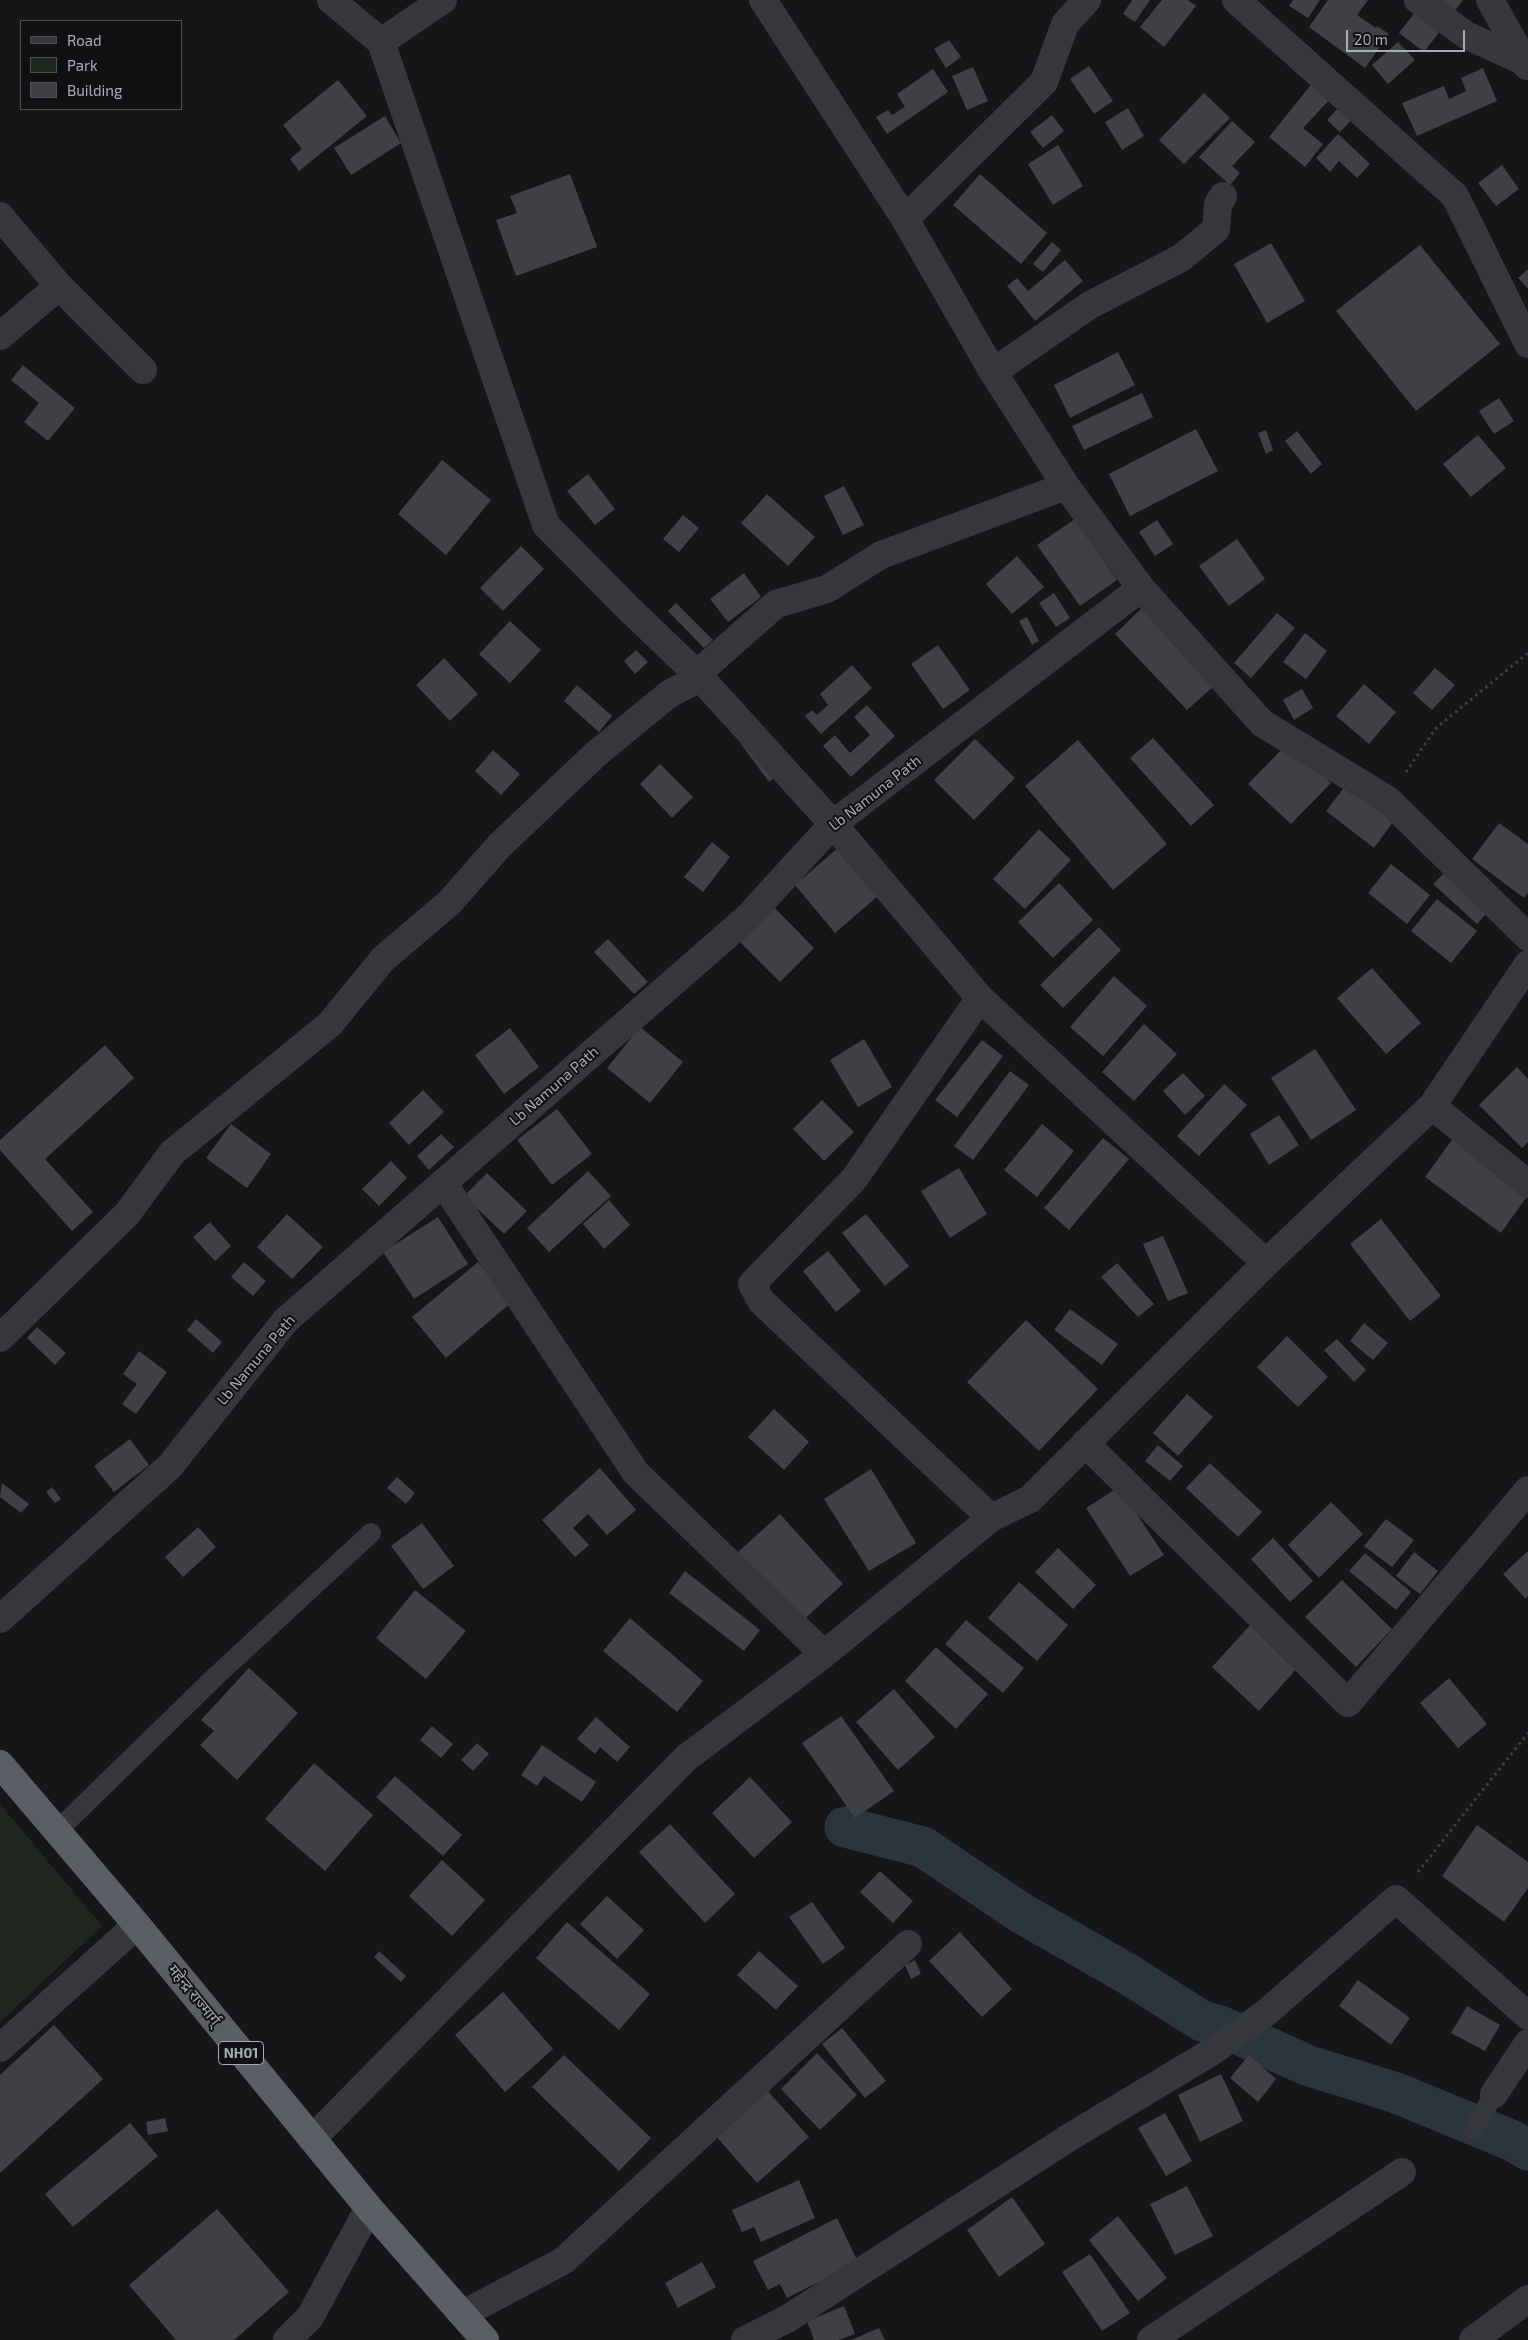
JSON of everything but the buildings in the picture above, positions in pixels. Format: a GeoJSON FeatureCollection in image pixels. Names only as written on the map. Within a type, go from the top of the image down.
{"type":"FeatureCollection","features":[{"type":"Feature","properties":{"kind":"highway","name":"महेन्द्र राज्मार्ग्"},"geometry":{"type":"LineString","coordinates":[[0,1764],[136,1925],[369,2208],[485,2340]]}},
{"type":"Feature","properties":{"kind":"street"},"geometry":{"type":"LineString","coordinates":[[332,0],[381,42],[546,525],[627,608],[697,674],[833,824],[980,998],[1266,1263]]}},
{"type":"Feature","properties":{"kind":"street"},"geometry":{"type":"LineString","coordinates":[[381,42],[443,0]]}},
{"type":"Feature","properties":{"kind":"street"},"geometry":{"type":"LineString","coordinates":[[762,0],[905,219],[993,372],[1066,486],[1141,588],[1262,723],[1388,800],[1528,937]]}},
{"type":"Feature","properties":{"kind":"street"},"geometry":{"type":"LineString","coordinates":[[905,219],[1044,82],[1064,24],[1087,0]]}},
{"type":"Feature","properties":{"kind":"street"},"geometry":{"type":"LineString","coordinates":[[1236,0],[1455,196],[1528,344]]}},
{"type":"Feature","properties":{"kind":"street"},"geometry":{"type":"LineString","coordinates":[[1418,0],[1466,35],[1527,65]]}},
{"type":"Feature","properties":{"kind":"street"},"geometry":{"type":"LineString","coordinates":[[1490,0],[1527,65]]}},
{"type":"Feature","properties":{"kind":"street"},"geometry":{"type":"LineString","coordinates":[[993,372],[1090,305],[1181,258],[1216,229],[1218,204],[1223,196]]}},
{"type":"Feature","properties":{"kind":"street"},"geometry":{"type":"LineString","coordinates":[[0,216],[59,286],[143,370]]}},
{"type":"Feature","properties":{"kind":"street"},"geometry":{"type":"LineString","coordinates":[[0,336],[59,286]]}},
{"type":"Feature","properties":{"kind":"street"},"geometry":{"type":"LineString","coordinates":[[0,1338],[127,1214],[172,1153],[330,1024],[382,959],[450,902],[499,846],[589,760],[669,694],[690,683],[697,674],[776,604],[827,589],[881,555],[1066,486]]}},
{"type":"Feature","properties":{"kind":"street","name":"Lb Namuna Path"},"geometry":{"type":"LineString","coordinates":[[0,1620],[170,1466],[286,1320],[748,916],[833,824],[1141,588]]}},
{"type":"Feature","properties":{"kind":"street"},"geometry":{"type":"LineString","coordinates":[[312,2139],[686,1758],[824,1654],[991,1518],[1030,1500],[1266,1263],[1432,1106],[1528,964]]}},
{"type":"Feature","properties":{"kind":"street"},"geometry":{"type":"LineString","coordinates":[[980,998],[854,1179],[752,1284],[761,1301],[991,1518]]}},
{"type":"Feature","properties":{"kind":"street"},"geometry":{"type":"LineString","coordinates":[[1432,1106],[1528,1184]]}},
{"type":"Feature","properties":{"kind":"street"},"geometry":{"type":"LineString","coordinates":[[444,1183],[636,1473],[824,1654]]}},
{"type":"Feature","properties":{"kind":"street"},"geometry":{"type":"LineString","coordinates":[[1086,1443],[1348,1703],[1528,1490]]}},
{"type":"Feature","properties":{"kind":"street"},"geometry":{"type":"LineString","coordinates":[[744,2340],[787,2319],[1070,2137],[1213,2051],[1267,2012],[1396,1899],[1528,2016]]}},
{"type":"Feature","properties":{"kind":"street"},"geometry":{"type":"LineString","coordinates":[[0,2048],[136,1925]]}},
{"type":"Feature","properties":{"kind":"street"},"geometry":{"type":"LineString","coordinates":[[464,2314],[563,2262],[908,1944]]}},
{"type":"Feature","properties":{"kind":"street"},"geometry":{"type":"LineString","coordinates":[[1494,2094],[1528,2043]]}},
{"type":"Feature","properties":{"kind":"street"},"geometry":{"type":"LineString","coordinates":[[1151,2340],[1402,2172]]}},
{"type":"Feature","properties":{"kind":"street"},"geometry":{"type":"LineString","coordinates":[[287,2340],[310,2317],[369,2208]]}},
{"type":"Feature","properties":{"kind":"street"},"geometry":{"type":"LineString","coordinates":[[1473,2340],[1528,2299]]}},
{"type":"Feature","properties":{"kind":"lane"},"geometry":{"type":"LineString","coordinates":[[57,1831],[216,1676],[371,1532]]}},
{"type":"Feature","properties":{"kind":"lane"},"geometry":{"type":"LineString","coordinates":[[1474,2129],[1494,2094]]}},
{"type":"Feature","properties":{"kind":"path"},"geometry":{"type":"LineString","coordinates":[[1388,800],[1436,728],[1528,653]]}},
{"type":"Feature","properties":{"kind":"path"},"geometry":{"type":"LineString","coordinates":[[1396,1899],[1528,1733]]}},
{"type":"Feature","properties":{"kind":"green space"},"geometry":{"type":"Polygon","coordinates":[[[0,1804],[102,1926],[0,2022],[0,1804]]]}},
{"type":"Feature","properties":{"kind":"waterway"},"geometry":{"type":"LineString","coordinates":[[845,1827],[923,1847],[1021,1913],[1126,1973],[1202,2021],[1220,2026],[1309,2066],[1394,2092],[1513,2141],[1528,2150]]}}]}
